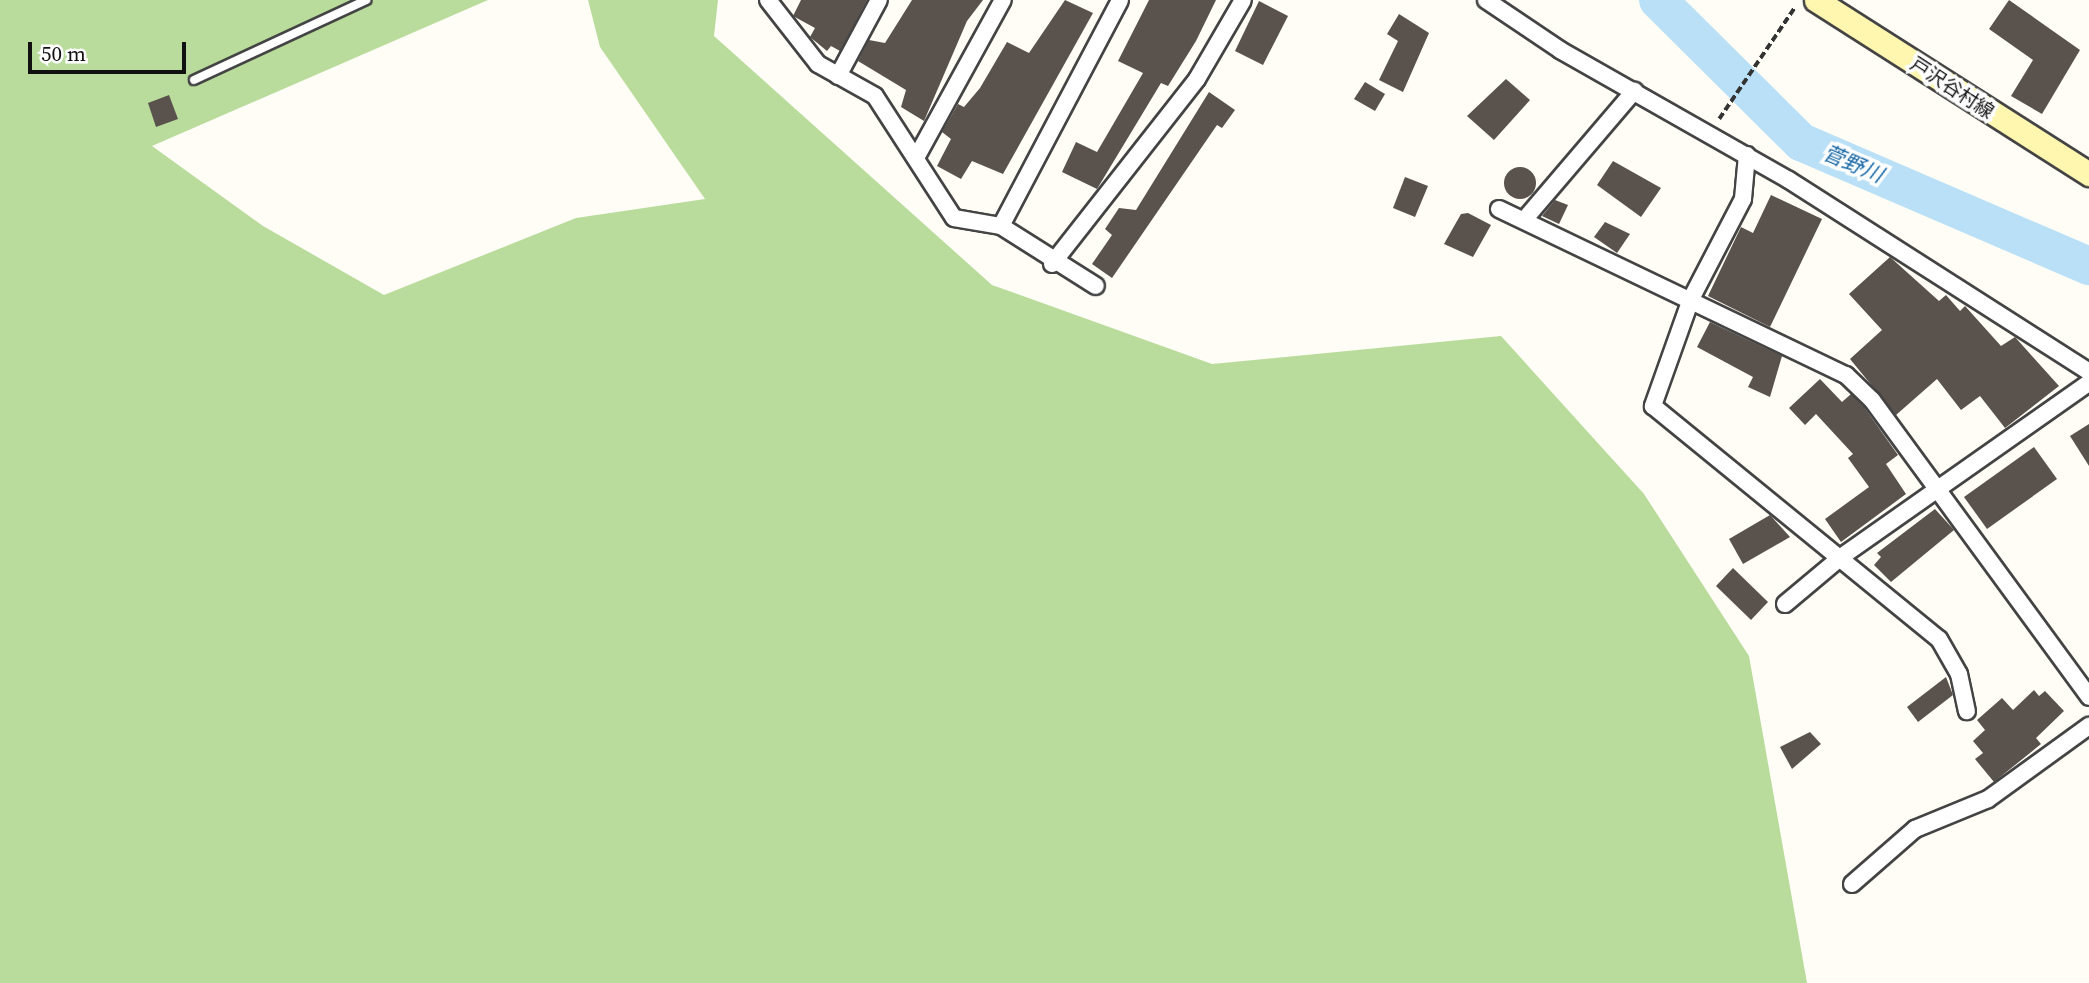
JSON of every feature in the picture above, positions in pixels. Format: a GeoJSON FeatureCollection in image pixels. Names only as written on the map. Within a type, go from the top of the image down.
{"type":"FeatureCollection","features":[{"type":"Feature","properties":{"kind":"main road","name":"戸沢谷村線"},"geometry":{"type":"LineString","coordinates":[[1816,0],[2089,174]]}},
{"type":"Feature","properties":{"kind":"street"},"geometry":{"type":"LineString","coordinates":[[768,0],[818,64],[876,96],[954,218],[1001,226],[1052,264],[1096,286]]}},
{"type":"Feature","properties":{"kind":"street"},"geometry":{"type":"LineString","coordinates":[[838,76],[879,0]]}},
{"type":"Feature","properties":{"kind":"street"},"geometry":{"type":"LineString","coordinates":[[916,158],[1003,0]]}},
{"type":"Feature","properties":{"kind":"street"},"geometry":{"type":"LineString","coordinates":[[1001,226],[1120,0]]}},
{"type":"Feature","properties":{"kind":"street"},"geometry":{"type":"LineString","coordinates":[[1052,264],[1197,79],[1243,0]]}},
{"type":"Feature","properties":{"kind":"street"},"geometry":{"type":"LineString","coordinates":[[1486,0],[1634,91],[1746,155],[2089,372]]}},
{"type":"Feature","properties":{"kind":"street"},"geometry":{"type":"LineString","coordinates":[[1524,220],[1634,91]]}},
{"type":"Feature","properties":{"kind":"street"},"geometry":{"type":"LineString","coordinates":[[1746,155],[1742,200],[1691,299],[1653,406],[1939,639],[1959,674],[1967,711]]}},
{"type":"Feature","properties":{"kind":"street"},"geometry":{"type":"LineString","coordinates":[[1499,209],[1846,375],[1937,489],[2089,697]]}},
{"type":"Feature","properties":{"kind":"street"},"geometry":{"type":"LineString","coordinates":[[1785,604],[1841,557],[2089,383]]}},
{"type":"Feature","properties":{"kind":"street"},"geometry":{"type":"LineString","coordinates":[[1852,884],[1915,829],[1988,799],[2089,726]]}},
{"type":"Feature","properties":{"kind":"lane"},"geometry":{"type":"LineString","coordinates":[[194,80],[366,0]]}},
{"type":"Feature","properties":{"kind":"path"},"geometry":{"type":"LineString","coordinates":[[1727,105],[1793,9]]}},
{"type":"Feature","properties":{"kind":"green space"},"geometry":{"type":"Polygon","coordinates":[[[0,0],[488,0],[152,146],[263,226],[384,295],[576,218],[705,199],[600,47],[588,0],[718,0],[714,36],[992,285],[1212,364],[1501,336],[1644,494],[1749,656],[1807,983],[0,983],[0,0]]]}},
{"type":"Feature","properties":{"kind":"building"},"geometry":{"type":"Polygon","coordinates":[[[801,0],[867,0],[840,51],[831,46],[827,51],[810,37],[815,28],[793,16],[801,0]]]}},
{"type":"Feature","properties":{"kind":"building"},"geometry":{"type":"Polygon","coordinates":[[[912,0],[983,0],[967,21],[924,121],[901,107],[906,90],[858,61],[869,40],[885,43],[912,0]]]}},
{"type":"Feature","properties":{"kind":"building"},"geometry":{"type":"Polygon","coordinates":[[[1065,0],[1093,13],[1003,174],[972,161],[961,179],[937,166],[951,139],[942,132],[958,104],[964,107],[980,88],[1007,42],[1029,53],[1065,0]]]}},
{"type":"Feature","properties":{"kind":"building"},"geometry":{"type":"Polygon","coordinates":[[[1149,0],[1216,0],[1196,41],[1168,86],[1161,83],[1097,189],[1062,172],[1076,142],[1097,152],[1143,73],[1118,61],[1149,0]]]}},
{"type":"Feature","properties":{"kind":"building"},"geometry":{"type":"Polygon","coordinates":[[[2009,0],[2080,50],[2042,114],[2011,96],[2033,60],[1989,29],[2009,0]]]}},
{"type":"Feature","properties":{"kind":"building"},"geometry":{"type":"Polygon","coordinates":[[[1259,1],[1288,16],[1263,65],[1235,51],[1259,1]]]}},
{"type":"Feature","properties":{"kind":"building"},"geometry":{"type":"Polygon","coordinates":[[[1399,14],[1429,33],[1403,92],[1379,80],[1398,41],[1387,34],[1399,14]]]}},
{"type":"Feature","properties":{"kind":"building"},"geometry":{"type":"Polygon","coordinates":[[[1506,79],[1530,100],[1494,140],[1467,116],[1506,79]]]}},
{"type":"Feature","properties":{"kind":"building"},"geometry":{"type":"Polygon","coordinates":[[[1365,82],[1385,94],[1375,111],[1354,99],[1365,82]]]}},
{"type":"Feature","properties":{"kind":"building"},"geometry":{"type":"Polygon","coordinates":[[[1209,92],[1235,110],[1222,128],[1217,125],[1112,278],[1092,264],[1112,235],[1105,229],[1119,208],[1136,210],[1209,92]]]}},
{"type":"Feature","properties":{"kind":"building"},"geometry":{"type":"Polygon","coordinates":[[[169,95],[178,119],[156,127],[148,103],[169,95]]]}},
{"type":"Feature","properties":{"kind":"building"},"geometry":{"type":"Polygon","coordinates":[[[1613,161],[1661,188],[1641,217],[1597,185],[1613,161]]]}},
{"type":"Feature","properties":{"kind":"building"},"geometry":{"type":"Polygon","coordinates":[[[1520,167],[1532,171],[1536,183],[1532,195],[1520,199],[1508,195],[1504,183],[1508,171],[1520,167]]]}},
{"type":"Feature","properties":{"kind":"building"},"geometry":{"type":"Polygon","coordinates":[[[1405,177],[1428,186],[1415,217],[1393,208],[1405,177]]]}},
{"type":"Feature","properties":{"kind":"building"},"geometry":{"type":"Polygon","coordinates":[[[1771,195],[1822,219],[1770,327],[1708,296],[1741,227],[1753,233],[1771,195]]]}},
{"type":"Feature","properties":{"kind":"building"},"geometry":{"type":"Polygon","coordinates":[[[1555,200],[1568,205],[1559,224],[1542,216],[1555,200]]]}},
{"type":"Feature","properties":{"kind":"building"},"geometry":{"type":"Polygon","coordinates":[[[1468,213],[1491,225],[1473,257],[1444,244],[1461,214],[1468,213]]]}},
{"type":"Feature","properties":{"kind":"building"},"geometry":{"type":"Polygon","coordinates":[[[1605,222],[1630,234],[1617,253],[1594,237],[1605,222]]]}},
{"type":"Feature","properties":{"kind":"building"},"geometry":{"type":"Polygon","coordinates":[[[1890,257],[1939,301],[1946,295],[1960,311],[1965,306],[2001,346],[2015,337],[2059,386],[2005,428],[1980,396],[1961,410],[1937,379],[1896,415],[1850,359],[1882,330],[1849,294],[1890,257]]]}},
{"type":"Feature","properties":{"kind":"building"},"geometry":{"type":"Polygon","coordinates":[[[1710,322],[1782,356],[1770,397],[1748,387],[1753,377],[1697,347],[1710,322]]]}},
{"type":"Feature","properties":{"kind":"building"},"geometry":{"type":"Polygon","coordinates":[[[1820,379],[1842,402],[1851,394],[1864,407],[1898,455],[1886,464],[1906,494],[1841,542],[1825,519],[1869,487],[1848,458],[1853,454],[1816,414],[1805,425],[1789,408],[1820,379]]]}},
{"type":"Feature","properties":{"kind":"building"},"geometry":{"type":"Polygon","coordinates":[[[2089,424],[2089,466],[2070,436],[2089,424]]]}},
{"type":"Feature","properties":{"kind":"building"},"geometry":{"type":"Polygon","coordinates":[[[2034,447],[2057,479],[1987,529],[1964,497],[2034,447]]]}},
{"type":"Feature","properties":{"kind":"building"},"geometry":{"type":"Polygon","coordinates":[[[1935,509],[1954,530],[1891,582],[1874,565],[1881,557],[1877,553],[1935,509]]]}},
{"type":"Feature","properties":{"kind":"building"},"geometry":{"type":"Polygon","coordinates":[[[1770,515],[1790,537],[1743,564],[1729,539],[1770,515]]]}},
{"type":"Feature","properties":{"kind":"building"},"geometry":{"type":"Polygon","coordinates":[[[1733,568],[1768,602],[1751,620],[1716,586],[1733,568]]]}},
{"type":"Feature","properties":{"kind":"building"},"geometry":{"type":"Polygon","coordinates":[[[1946,677],[1953,695],[1918,722],[1907,707],[1946,677]]]}},
{"type":"Feature","properties":{"kind":"building"},"geometry":{"type":"Polygon","coordinates":[[[2034,690],[2039,696],[2045,691],[2064,711],[2036,738],[2041,744],[1994,782],[1975,759],[1983,753],[1973,741],[1985,730],[1977,720],[2002,698],[2013,710],[2034,690]]]}},
{"type":"Feature","properties":{"kind":"building"},"geometry":{"type":"Polygon","coordinates":[[[1810,732],[1821,744],[1792,769],[1780,747],[1810,732]]]}},
{"type":"Feature","properties":{"kind":"waterway","name":"菅野川"},"geometry":{"type":"LineString","coordinates":[[1658,0],[1801,142],[2089,266]]}}]}
